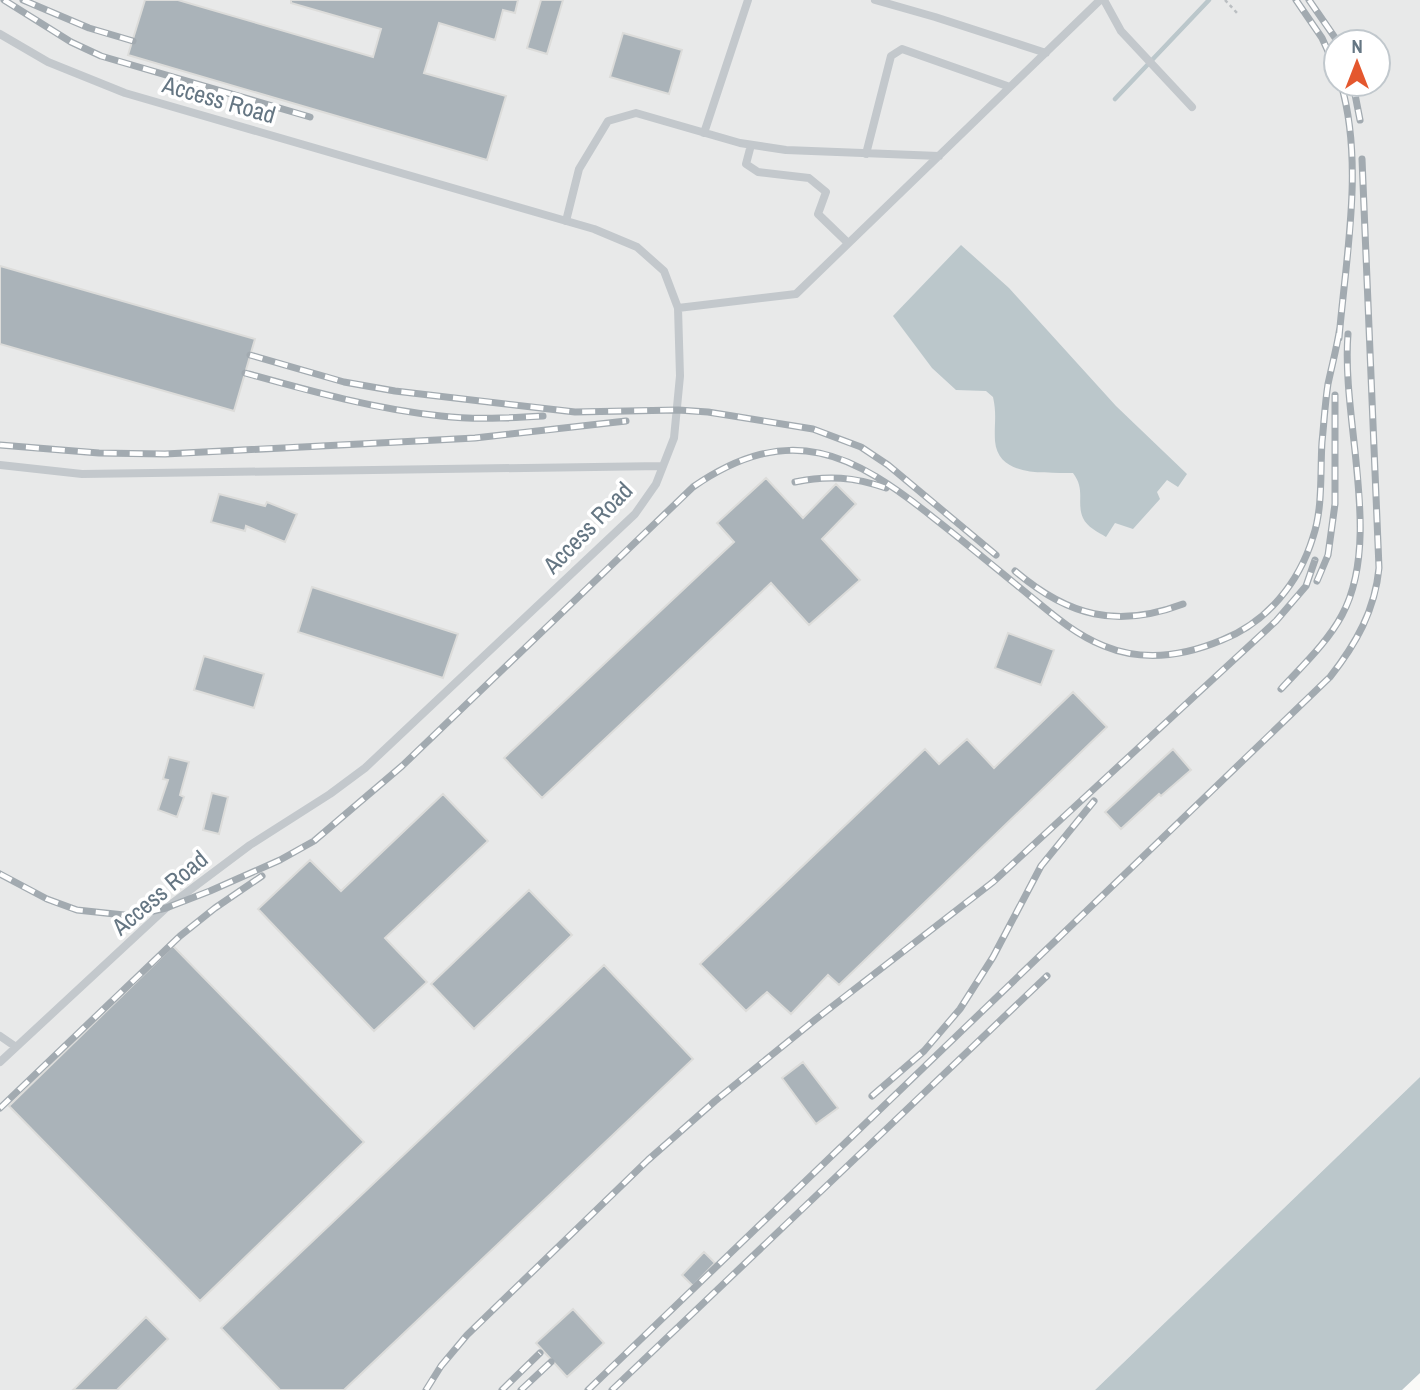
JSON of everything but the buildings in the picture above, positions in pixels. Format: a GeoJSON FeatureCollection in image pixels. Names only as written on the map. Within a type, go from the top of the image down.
{"type":"FeatureCollection","features":[{"type":"Feature","properties":{"kind":"lane"},"geometry":{"type":"LineString","coordinates":[[704,133],[748,0]]}},
{"type":"Feature","properties":{"kind":"lane"},"geometry":{"type":"LineString","coordinates":[[875,0],[1046,53]]}},
{"type":"Feature","properties":{"kind":"lane"},"geometry":{"type":"LineString","coordinates":[[678,308],[796,294],[1102,0],[1121,31],[1192,107]]}},
{"type":"Feature","properties":{"kind":"lane","name":"Access Road"},"geometry":{"type":"LineString","coordinates":[[0,34],[48,62],[125,93],[594,229],[638,247],[664,271],[678,308],[680,376],[674,438],[656,484],[635,514],[365,768],[330,794],[250,845],[166,908],[0,1062]]}},
{"type":"Feature","properties":{"kind":"lane"},"geometry":{"type":"LineString","coordinates":[[866,154],[891,56],[902,49],[1010,87]]}},
{"type":"Feature","properties":{"kind":"lane"},"geometry":{"type":"LineString","coordinates":[[566,221],[579,169],[608,121],[636,113],[751,145],[786,150],[939,156]]}},
{"type":"Feature","properties":{"kind":"lane"},"geometry":{"type":"LineString","coordinates":[[751,145],[746,164],[758,172],[809,178],[826,192],[818,214],[848,243]]}},
{"type":"Feature","properties":{"kind":"lane"},"geometry":{"type":"LineString","coordinates":[[0,465],[82,474],[663,466]]}},
{"type":"Feature","properties":{"kind":"lane"},"geometry":{"type":"LineString","coordinates":[[0,1036],[16,1047]]}},
{"type":"Feature","properties":{"kind":"path"},"geometry":{"type":"LineString","coordinates":[[1225,0],[1238,14]]}},
{"type":"Feature","properties":{"kind":"shaded area"},"geometry":{"type":"Polygon","coordinates":[[[0,0],[1420,0],[1420,1077],[1095,1390],[0,1390],[0,0]]]}},
{"type":"Feature","properties":{"kind":"shaded area"},"geometry":{"type":"Polygon","coordinates":[[[961,245],[1009,288],[1116,406],[1187,474],[1178,487],[1167,480],[1157,492],[1160,499],[1133,529],[1115,523],[1106,537],[1090,527],[1081,512],[1079,485],[1073,473],[1025,471],[1005,461],[998,453],[995,441],[993,397],[986,391],[956,390],[932,368],[893,316],[961,245]]]}},
{"type":"Feature","properties":{"kind":"shaded area"},"geometry":{"type":"Polygon","coordinates":[[[1420,1077],[1420,1373],[1402,1390],[1095,1390],[1420,1077]]]}},
{"type":"Feature","properties":{"kind":"waterway"},"geometry":{"type":"LineString","coordinates":[[1115,99],[1209,0]]}},
{"type":"Feature","properties":{"kind":"railway"},"geometry":{"type":"LineString","coordinates":[[4,0],[71,42],[101,56],[310,117]]}},
{"type":"Feature","properties":{"kind":"railway"},"geometry":{"type":"LineString","coordinates":[[23,0],[89,28],[133,41]]}},
{"type":"Feature","properties":{"kind":"railway"},"geometry":{"type":"LineString","coordinates":[[1296,0],[1322,38]]}},
{"type":"Feature","properties":{"kind":"railway"},"geometry":{"type":"LineString","coordinates":[[1309,0],[1328,28]]}},
{"type":"Feature","properties":{"kind":"railway"},"geometry":{"type":"LineString","coordinates":[[1339,338],[1349,242],[1352,177],[1348,114],[1344,98]]}},
{"type":"Feature","properties":{"kind":"railway"},"geometry":{"type":"LineString","coordinates":[[1356,98],[1360,120]]}},
{"type":"Feature","properties":{"kind":"railway"},"geometry":{"type":"LineString","coordinates":[[588,1390],[1330,677],[1348,652],[1369,612],[1379,568],[1362,159]]}},
{"type":"Feature","properties":{"kind":"railway"},"geometry":{"type":"LineString","coordinates":[[0,874],[47,899],[77,910],[124,915],[166,908],[280,860],[314,841],[402,766],[693,487],[728,466],[760,454],[791,450],[820,453],[848,462],[876,477],[935,519],[1065,624],[1104,646],[1148,655],[1178,653],[1208,646],[1238,632],[1267,612],[1290,585],[1307,554],[1318,514],[1326,398],[1340,327]]}},
{"type":"Feature","properties":{"kind":"railway"},"geometry":{"type":"LineString","coordinates":[[1281,689],[1329,635],[1342,615],[1354,585],[1360,515],[1347,367],[1348,334]]}},
{"type":"Feature","properties":{"kind":"railway"},"geometry":{"type":"LineString","coordinates":[[250,355],[344,382],[395,391],[575,412],[708,412],[813,429],[861,447],[888,465],[996,555]]}},
{"type":"Feature","properties":{"kind":"railway"},"geometry":{"type":"LineString","coordinates":[[245,373],[342,399],[416,413],[479,418],[543,416]]}},
{"type":"Feature","properties":{"kind":"railway"},"geometry":{"type":"LineString","coordinates":[[1317,581],[1328,555],[1335,504],[1335,395]]}},
{"type":"Feature","properties":{"kind":"railway"},"geometry":{"type":"LineString","coordinates":[[0,445],[99,453],[165,454],[475,438],[626,421]]}},
{"type":"Feature","properties":{"kind":"railway"},"geometry":{"type":"LineString","coordinates":[[795,482],[841,478],[886,488]]}},
{"type":"Feature","properties":{"kind":"railway"},"geometry":{"type":"LineString","coordinates":[[426,1390],[441,1366],[467,1335],[648,1160],[715,1101],[816,1019],[993,882],[1276,621],[1306,586],[1315,560]]}},
{"type":"Feature","properties":{"kind":"railway"},"geometry":{"type":"LineString","coordinates":[[1015,571],[1054,599],[1094,614],[1136,616],[1183,604]]}},
{"type":"Feature","properties":{"kind":"railway"},"geometry":{"type":"LineString","coordinates":[[872,1096],[924,1051],[960,1009],[993,957],[1041,866],[1094,801]]}},
{"type":"Feature","properties":{"kind":"railway"},"geometry":{"type":"LineString","coordinates":[[0,1108],[180,936],[262,876]]}},
{"type":"Feature","properties":{"kind":"railway"},"geometry":{"type":"LineString","coordinates":[[612,1390],[1047,976]]}},
{"type":"Feature","properties":{"kind":"railway"},"geometry":{"type":"LineString","coordinates":[[502,1390],[540,1353]]}},
{"type":"Feature","properties":{"kind":"railway"},"geometry":{"type":"LineString","coordinates":[[521,1390],[551,1362]]}}]}
